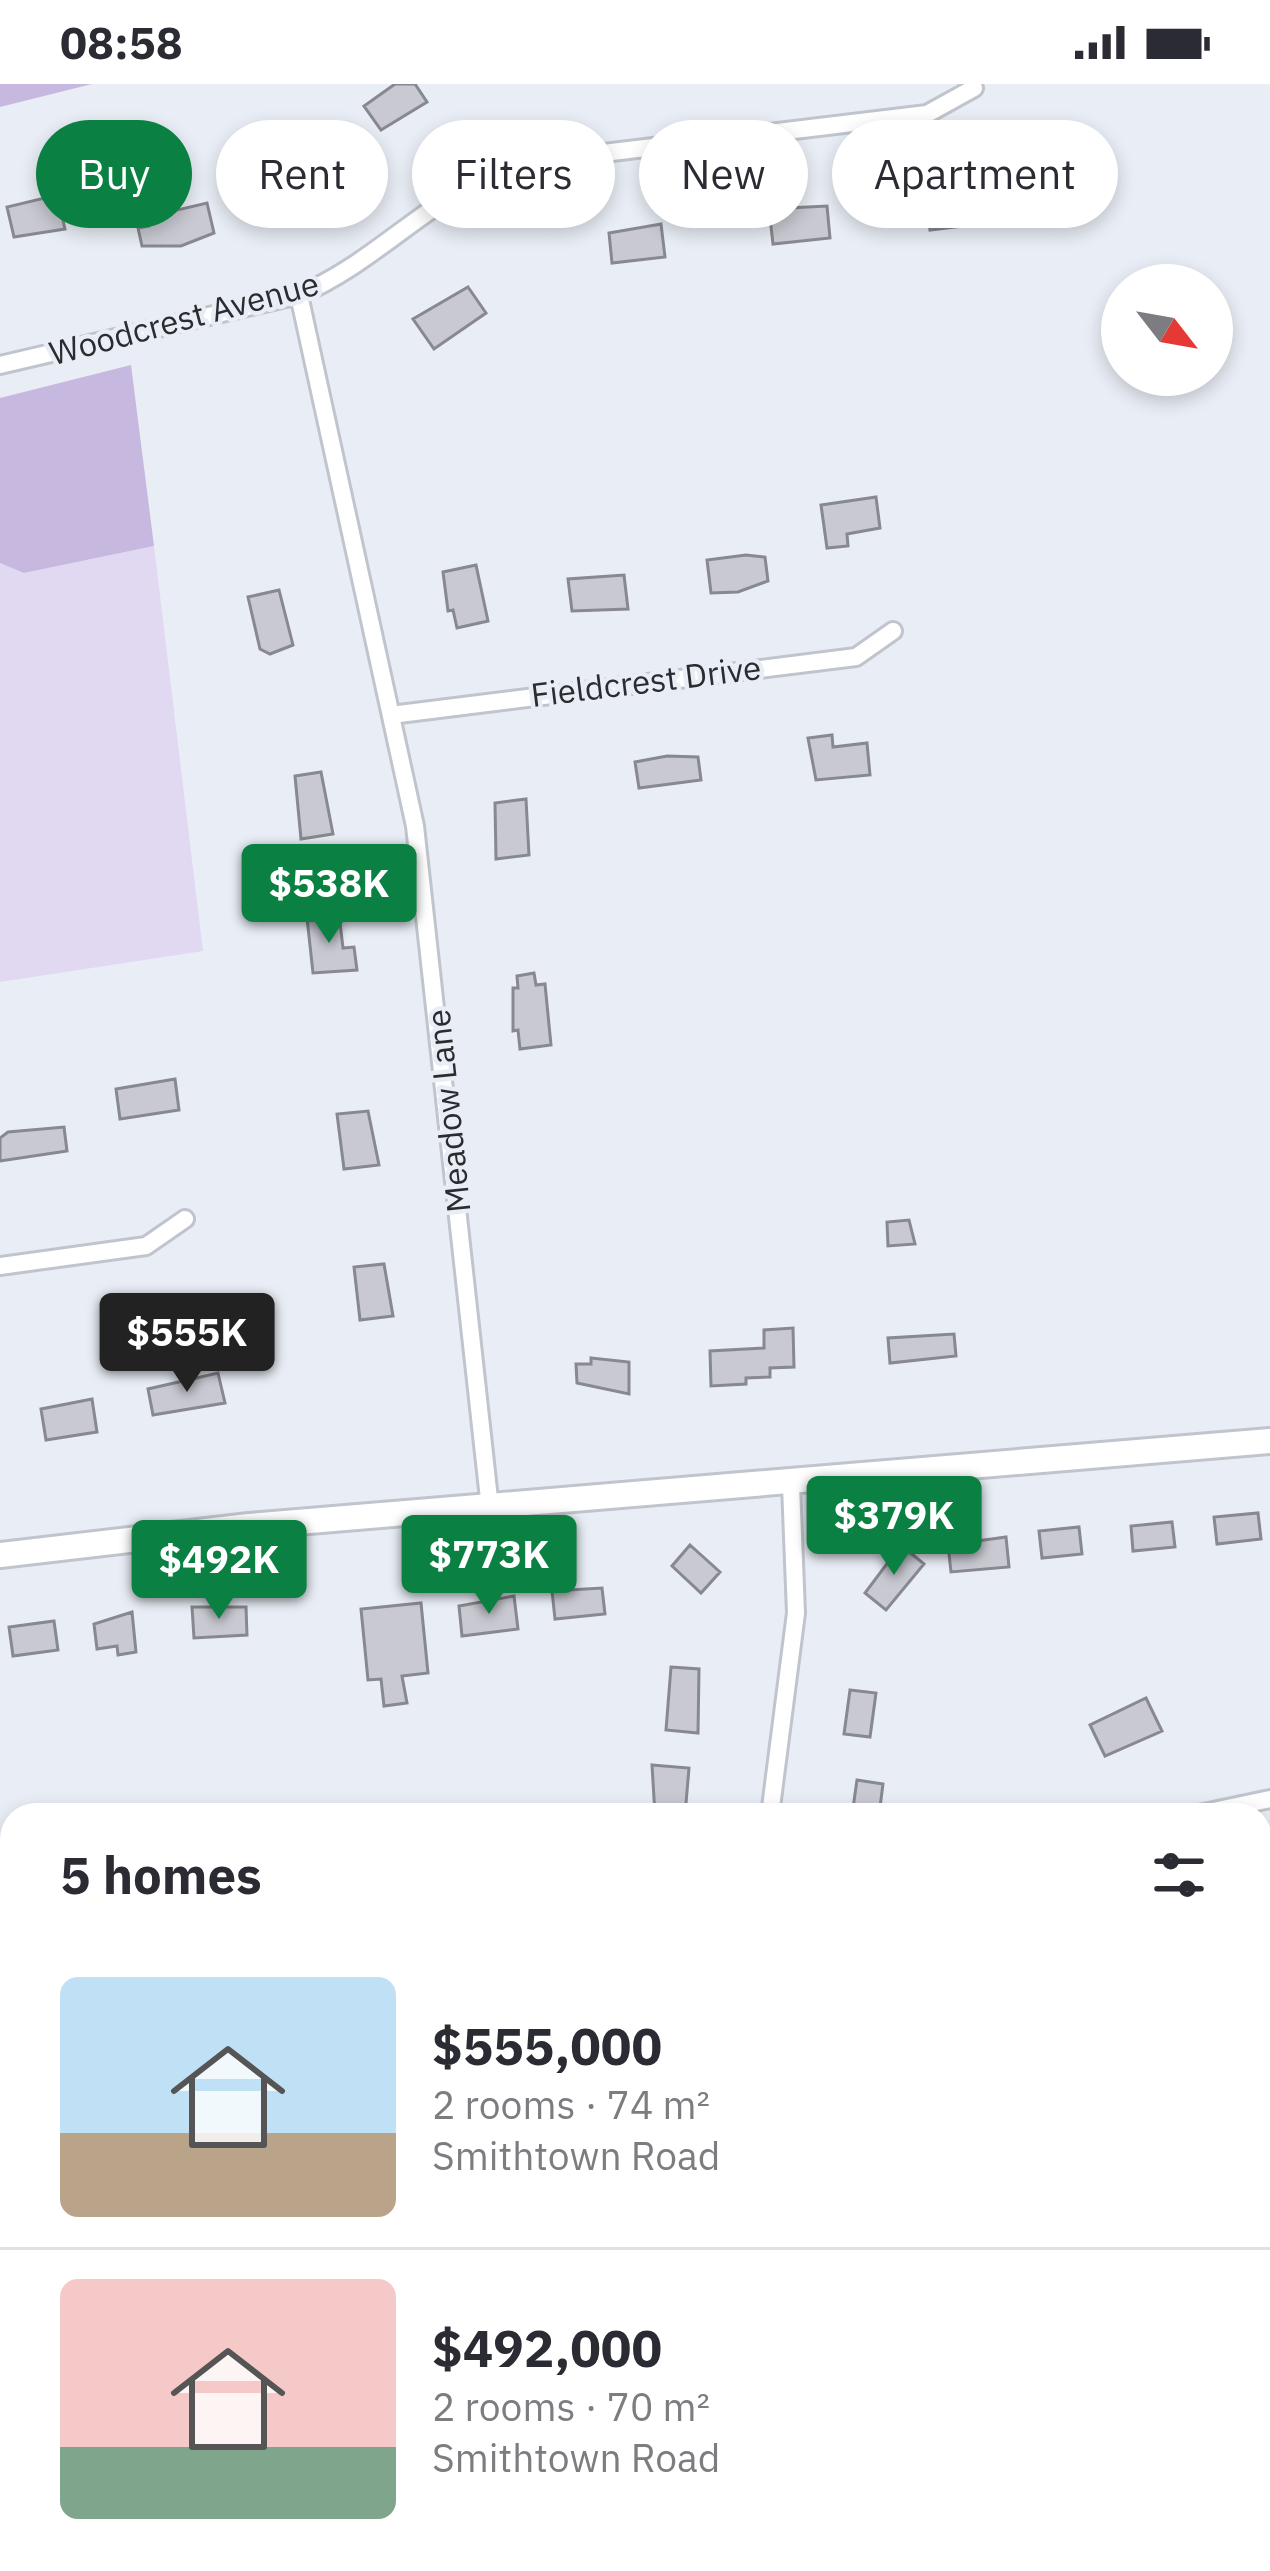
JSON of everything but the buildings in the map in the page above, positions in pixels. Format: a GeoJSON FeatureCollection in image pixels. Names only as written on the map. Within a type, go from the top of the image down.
{"type":"FeatureCollection","features":[{"type":"Feature","properties":{"kind":"street","name":"Woodcrest Avenue"},"geometry":{"type":"LineString","coordinates":[[0,365],[299,295],[341,274],[499,170],[927,114],[974,88]]}},
{"type":"Feature","properties":{"kind":"street","name":"Meadow Lane"},"geometry":{"type":"LineString","coordinates":[[299,295],[421,868],[490,1508]]}},
{"type":"Feature","properties":{"kind":"street","name":"Fieldcrest Drive"},"geometry":{"type":"LineString","coordinates":[[391,715],[856,657],[893,631]]}},
{"type":"Feature","properties":{"kind":"street"},"geometry":{"type":"LineString","coordinates":[[0,1266],[146,1246],[184,1219]]}},
{"type":"Feature","properties":{"kind":"street"},"geometry":{"type":"LineString","coordinates":[[0,1555],[249,1526],[791,1485],[1270,1441]]}},
{"type":"Feature","properties":{"kind":"street"},"geometry":{"type":"LineString","coordinates":[[772,1803],[796,1613],[791,1485]]}},
{"type":"Feature","properties":{"kind":"shaded area"},"geometry":{"type":"Polygon","coordinates":[[[0,84],[92,84],[0,107],[0,84]]]}},
{"type":"Feature","properties":{"kind":"shaded area"},"geometry":{"type":"Polygon","coordinates":[[[131,365],[154,546],[24,573],[0,563],[0,398],[131,365]]]}},
{"type":"Feature","properties":{"kind":"shaded area"},"geometry":{"type":"Polygon","coordinates":[[[154,546],[203,951],[0,982],[0,563],[25,573],[154,546]]]}}]}
